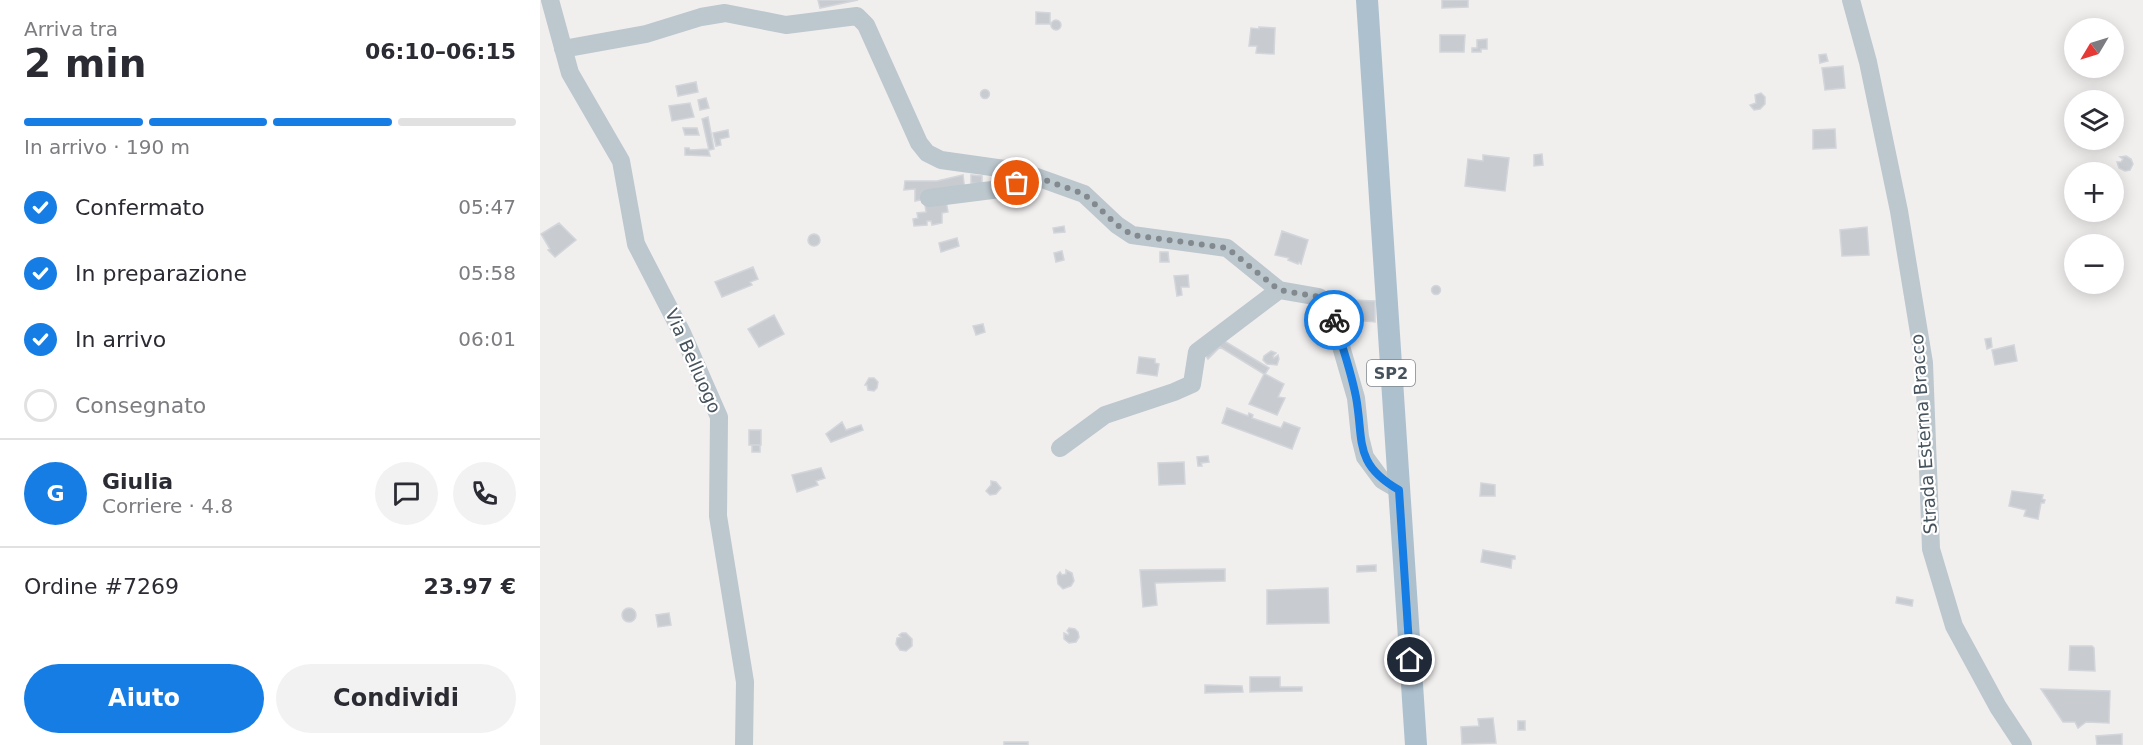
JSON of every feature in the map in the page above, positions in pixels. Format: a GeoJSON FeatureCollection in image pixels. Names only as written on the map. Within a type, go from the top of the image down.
{"type":"FeatureCollection","features":[{"type":"Feature","properties":{"kind":"main road","name":"SP2"},"geometry":{"type":"LineString","coordinates":[[1367,0],[1416,745]]}},
{"type":"Feature","properties":{"kind":"street","name":"Via Belluogo"},"geometry":{"type":"LineString","coordinates":[[550,0],[570,73],[621,161],[636,244],[683,334],[719,417],[718,516],[744,682],[744,745]]}},
{"type":"Feature","properties":{"kind":"street","name":"Strada Esterna Bracco"},"geometry":{"type":"LineString","coordinates":[[1851,0],[1868,62],[1899,211],[1924,363],[1931,549],[1954,626],[1998,707],[2023,745]]}},
{"type":"Feature","properties":{"kind":"street"},"geometry":{"type":"LineString","coordinates":[[564,49],[646,34],[701,17],[725,13],[786,25],[857,16],[866,26],[919,143],[927,153],[941,160],[1020,171],[1084,194],[1117,225],[1132,235],[1227,248],[1279,290],[1320,297],[1329,305],[1356,398],[1360,437],[1365,457],[1382,480],[1399,490]]}},
{"type":"Feature","properties":{"kind":"street"},"geometry":{"type":"LineString","coordinates":[[929,198],[1000,189],[1034,176]]}},
{"type":"Feature","properties":{"kind":"street"},"geometry":{"type":"LineString","coordinates":[[1060,448],[1105,415],[1192,384],[1197,352],[1279,290]]}},
{"type":"Feature","properties":{"kind":"building"},"geometry":{"type":"Polygon","coordinates":[[[818,0],[858,0],[820,8],[818,0]]]}},
{"type":"Feature","properties":{"kind":"building"},"geometry":{"type":"Polygon","coordinates":[[[1442,0],[1468,0],[1468,7],[1442,8],[1442,0]]]}},
{"type":"Feature","properties":{"kind":"building"},"geometry":{"type":"Polygon","coordinates":[[[1036,12],[1050,13],[1050,24],[1036,24],[1036,12]]]}},
{"type":"Feature","properties":{"kind":"building"},"geometry":{"type":"Polygon","coordinates":[[[1056,20],[1061,25],[1056,30],[1051,25],[1056,20]]]}},
{"type":"Feature","properties":{"kind":"building"},"geometry":{"type":"Polygon","coordinates":[[[1259,27],[1275,28],[1274,54],[1256,53],[1257,46],[1249,46],[1251,28],[1259,29],[1259,27]]]}},
{"type":"Feature","properties":{"kind":"building"},"geometry":{"type":"Polygon","coordinates":[[[1440,35],[1465,35],[1464,52],[1440,52],[1440,35]]]}},
{"type":"Feature","properties":{"kind":"building"},"geometry":{"type":"Polygon","coordinates":[[[1487,39],[1487,49],[1472,52],[1472,48],[1477,48],[1477,40],[1487,39]]]}},
{"type":"Feature","properties":{"kind":"building"},"geometry":{"type":"Polygon","coordinates":[[[1826,54],[1828,61],[1820,63],[1819,55],[1826,54]]]}},
{"type":"Feature","properties":{"kind":"building"},"geometry":{"type":"Polygon","coordinates":[[[1843,66],[1845,88],[1825,90],[1822,68],[1843,66]]]}},
{"type":"Feature","properties":{"kind":"building"},"geometry":{"type":"Polygon","coordinates":[[[696,82],[698,92],[678,96],[676,86],[696,82]]]}},
{"type":"Feature","properties":{"kind":"building"},"geometry":{"type":"Polygon","coordinates":[[[985,90],[989,94],[985,98],[981,94],[985,90]]]}},
{"type":"Feature","properties":{"kind":"building"},"geometry":{"type":"Polygon","coordinates":[[[1761,93],[1765,97],[1765,104],[1760,109],[1754,110],[1750,105],[1756,103],[1755,95],[1761,93]]]}},
{"type":"Feature","properties":{"kind":"building"},"geometry":{"type":"Polygon","coordinates":[[[706,98],[709,108],[700,110],[698,100],[706,98]]]}},
{"type":"Feature","properties":{"kind":"building"},"geometry":{"type":"Polygon","coordinates":[[[690,103],[694,117],[672,121],[669,106],[690,103]]]}},
{"type":"Feature","properties":{"kind":"building"},"geometry":{"type":"Polygon","coordinates":[[[708,117],[714,149],[709,150],[702,119],[708,117]]]}},
{"type":"Feature","properties":{"kind":"building"},"geometry":{"type":"Polygon","coordinates":[[[683,128],[697,128],[699,135],[685,135],[683,128]]]}},
{"type":"Feature","properties":{"kind":"building"},"geometry":{"type":"Polygon","coordinates":[[[1835,129],[1836,148],[1813,149],[1813,130],[1835,129]]]}},
{"type":"Feature","properties":{"kind":"building"},"geometry":{"type":"Polygon","coordinates":[[[728,130],[729,137],[720,139],[721,145],[716,146],[713,133],[728,130]]]}},
{"type":"Feature","properties":{"kind":"building"},"geometry":{"type":"Polygon","coordinates":[[[685,148],[708,149],[710,156],[685,155],[685,148]]]}},
{"type":"Feature","properties":{"kind":"building"},"geometry":{"type":"Polygon","coordinates":[[[1542,154],[1543,165],[1534,166],[1534,155],[1542,154]]]}},
{"type":"Feature","properties":{"kind":"building"},"geometry":{"type":"Polygon","coordinates":[[[1483,155],[1509,158],[1505,191],[1465,186],[1468,159],[1483,161],[1483,155]]]}},
{"type":"Feature","properties":{"kind":"building"},"geometry":{"type":"Polygon","coordinates":[[[2126,156],[2131,159],[2133,164],[2130,170],[2124,170],[2124,162],[2121,162],[2123,159],[2120,157],[2126,156]]]}},
{"type":"Feature","properties":{"kind":"building"},"geometry":{"type":"Polygon","coordinates":[[[963,175],[965,191],[915,201],[915,189],[904,190],[905,181],[937,181],[963,175]]]}},
{"type":"Feature","properties":{"kind":"building"},"geometry":{"type":"Polygon","coordinates":[[[971,175],[982,176],[982,184],[971,183],[971,175]]]}},
{"type":"Feature","properties":{"kind":"building"},"geometry":{"type":"Polygon","coordinates":[[[946,201],[948,212],[942,213],[942,223],[932,225],[931,221],[927,221],[927,225],[914,226],[913,219],[918,218],[917,213],[926,212],[925,205],[946,201]]]}},
{"type":"Feature","properties":{"kind":"building"},"geometry":{"type":"Polygon","coordinates":[[[559,223],[576,240],[555,257],[548,250],[550,249],[541,234],[559,223]]]}},
{"type":"Feature","properties":{"kind":"building"},"geometry":{"type":"Polygon","coordinates":[[[1064,226],[1065,232],[1054,233],[1053,228],[1064,226]]]}},
{"type":"Feature","properties":{"kind":"building"},"geometry":{"type":"Polygon","coordinates":[[[1867,227],[1869,255],[1842,256],[1840,230],[1867,227]]]}},
{"type":"Feature","properties":{"kind":"building"},"geometry":{"type":"Polygon","coordinates":[[[1282,231],[1308,240],[1301,264],[1275,255],[1282,231]]]}},
{"type":"Feature","properties":{"kind":"building"},"geometry":{"type":"Polygon","coordinates":[[[816,234],[820,240],[816,246],[812,246],[808,238],[816,234]]]}},
{"type":"Feature","properties":{"kind":"building"},"geometry":{"type":"Polygon","coordinates":[[[957,238],[959,246],[941,252],[939,243],[957,238]]]}},
{"type":"Feature","properties":{"kind":"building"},"geometry":{"type":"Polygon","coordinates":[[[1062,251],[1064,260],[1056,262],[1054,253],[1062,251]]]}},
{"type":"Feature","properties":{"kind":"building"},"geometry":{"type":"Polygon","coordinates":[[[1160,252],[1168,252],[1169,262],[1160,262],[1160,252]]]}},
{"type":"Feature","properties":{"kind":"building"},"geometry":{"type":"Polygon","coordinates":[[[753,267],[758,279],[750,282],[752,285],[722,297],[715,282],[753,267]]]}},
{"type":"Feature","properties":{"kind":"building"},"geometry":{"type":"Polygon","coordinates":[[[1188,275],[1189,287],[1181,287],[1182,295],[1177,296],[1174,276],[1188,275]]]}},
{"type":"Feature","properties":{"kind":"building"},"geometry":{"type":"Polygon","coordinates":[[[1436,286],[1440,290],[1436,294],[1432,290],[1436,286]]]}},
{"type":"Feature","properties":{"kind":"building"},"geometry":{"type":"Polygon","coordinates":[[[1352,300],[1375,301],[1375,322],[1355,320],[1352,300]]]}},
{"type":"Feature","properties":{"kind":"building"},"geometry":{"type":"Polygon","coordinates":[[[774,315],[784,334],[759,347],[748,329],[774,315]]]}},
{"type":"Feature","properties":{"kind":"building"},"geometry":{"type":"Polygon","coordinates":[[[983,324],[985,332],[976,335],[973,326],[983,324]]]}},
{"type":"Feature","properties":{"kind":"building"},"geometry":{"type":"Polygon","coordinates":[[[1991,338],[1992,347],[1987,349],[1985,339],[1991,338]]]}},
{"type":"Feature","properties":{"kind":"building"},"geometry":{"type":"Polygon","coordinates":[[[1221,339],[1269,368],[1265,374],[1284,384],[1278,397],[1285,398],[1277,415],[1249,404],[1264,374],[1220,347],[1208,359],[1204,353],[1221,339]]]}},
{"type":"Feature","properties":{"kind":"building"},"geometry":{"type":"Polygon","coordinates":[[[2014,345],[2017,361],[1995,365],[1992,350],[2014,345]]]}},
{"type":"Feature","properties":{"kind":"building"},"geometry":{"type":"Polygon","coordinates":[[[1271,351],[1276,353],[1274,358],[1278,355],[1277,365],[1267,364],[1263,360],[1264,356],[1271,351]]]}},
{"type":"Feature","properties":{"kind":"building"},"geometry":{"type":"Polygon","coordinates":[[[1139,357],[1155,359],[1155,363],[1159,364],[1157,376],[1137,373],[1139,357]]]}},
{"type":"Feature","properties":{"kind":"building"},"geometry":{"type":"Polygon","coordinates":[[[869,378],[874,378],[878,382],[874,391],[868,390],[865,385],[869,378]]]}},
{"type":"Feature","properties":{"kind":"building"},"geometry":{"type":"Polygon","coordinates":[[[1227,408],[1248,416],[1249,413],[1253,415],[1252,418],[1281,428],[1284,422],[1300,428],[1292,449],[1222,423],[1227,408]]]}},
{"type":"Feature","properties":{"kind":"building"},"geometry":{"type":"Polygon","coordinates":[[[842,422],[846,430],[861,425],[863,430],[831,442],[826,434],[842,422]]]}},
{"type":"Feature","properties":{"kind":"building"},"geometry":{"type":"Polygon","coordinates":[[[749,430],[761,430],[761,445],[749,445],[749,430]]]}},
{"type":"Feature","properties":{"kind":"building"},"geometry":{"type":"Polygon","coordinates":[[[752,445],[760,445],[760,452],[752,452],[752,445]]]}},
{"type":"Feature","properties":{"kind":"building"},"geometry":{"type":"Polygon","coordinates":[[[1208,456],[1209,462],[1198,466],[1197,457],[1208,456]]]}},
{"type":"Feature","properties":{"kind":"building"},"geometry":{"type":"Polygon","coordinates":[[[1184,462],[1185,484],[1159,485],[1158,463],[1184,462]]]}},
{"type":"Feature","properties":{"kind":"building"},"geometry":{"type":"Polygon","coordinates":[[[821,468],[825,478],[816,481],[818,485],[797,492],[792,475],[821,468]]]}},
{"type":"Feature","properties":{"kind":"building"},"geometry":{"type":"Polygon","coordinates":[[[991,481],[996,482],[1001,488],[996,494],[990,495],[986,491],[991,481]]]}},
{"type":"Feature","properties":{"kind":"building"},"geometry":{"type":"Polygon","coordinates":[[[1481,483],[1495,485],[1495,496],[1480,496],[1481,483]]]}},
{"type":"Feature","properties":{"kind":"building"},"geometry":{"type":"Polygon","coordinates":[[[2012,491],[2043,495],[2042,499],[2045,500],[2041,503],[2038,519],[2024,516],[2026,510],[2009,506],[2012,491]]]}},
{"type":"Feature","properties":{"kind":"building"},"geometry":{"type":"Polygon","coordinates":[[[1483,550],[1515,556],[1515,559],[1512,559],[1511,568],[1481,562],[1483,550]]]}},
{"type":"Feature","properties":{"kind":"building"},"geometry":{"type":"Polygon","coordinates":[[[1376,565],[1376,571],[1357,572],[1357,566],[1376,565]]]}},
{"type":"Feature","properties":{"kind":"building"},"geometry":{"type":"Polygon","coordinates":[[[1225,569],[1225,581],[1155,583],[1157,605],[1143,607],[1140,570],[1225,569]]]}},
{"type":"Feature","properties":{"kind":"building"},"geometry":{"type":"Polygon","coordinates":[[[1066,570],[1072,573],[1074,581],[1071,586],[1063,589],[1058,584],[1057,576],[1060,572],[1062,575],[1066,574],[1066,570]]]}},
{"type":"Feature","properties":{"kind":"building"},"geometry":{"type":"Polygon","coordinates":[[[1328,588],[1329,623],[1267,624],[1267,590],[1328,588]]]}},
{"type":"Feature","properties":{"kind":"building"},"geometry":{"type":"Polygon","coordinates":[[[1897,597],[1913,600],[1912,606],[1896,603],[1897,597]]]}},
{"type":"Feature","properties":{"kind":"building"},"geometry":{"type":"Polygon","coordinates":[[[626,608],[632,608],[636,615],[632,622],[626,622],[622,618],[622,612],[626,608]]]}},
{"type":"Feature","properties":{"kind":"building"},"geometry":{"type":"Polygon","coordinates":[[[669,613],[671,625],[658,627],[656,615],[669,613]]]}},
{"type":"Feature","properties":{"kind":"building"},"geometry":{"type":"Polygon","coordinates":[[[1069,628],[1078,632],[1079,637],[1076,642],[1069,643],[1064,639],[1064,633],[1068,635],[1069,628]]]}},
{"type":"Feature","properties":{"kind":"building"},"geometry":{"type":"Polygon","coordinates":[[[906,633],[912,639],[912,646],[906,651],[900,650],[896,644],[897,638],[901,637],[899,635],[906,633]]]}},
{"type":"Feature","properties":{"kind":"building"},"geometry":{"type":"Polygon","coordinates":[[[2070,646],[2092,646],[2094,648],[2095,671],[2069,670],[2070,646]]]}},
{"type":"Feature","properties":{"kind":"building"},"geometry":{"type":"Polygon","coordinates":[[[1250,677],[1280,677],[1280,687],[1302,687],[1302,691],[1250,692],[1250,677]]]}},
{"type":"Feature","properties":{"kind":"building"},"geometry":{"type":"Polygon","coordinates":[[[1205,685],[1242,686],[1243,692],[1205,693],[1205,685]]]}},
{"type":"Feature","properties":{"kind":"building"},"geometry":{"type":"Polygon","coordinates":[[[2041,689],[2110,691],[2109,723],[2086,722],[2078,728],[2075,722],[2063,722],[2041,689]]]}},
{"type":"Feature","properties":{"kind":"building"},"geometry":{"type":"Polygon","coordinates":[[[1493,718],[1496,743],[1462,744],[1461,727],[1479,726],[1478,719],[1493,718]]]}},
{"type":"Feature","properties":{"kind":"building"},"geometry":{"type":"Polygon","coordinates":[[[1518,721],[1525,721],[1525,730],[1518,730],[1518,721]]]}},
{"type":"Feature","properties":{"kind":"building"},"geometry":{"type":"Polygon","coordinates":[[[2122,734],[2122,745],[2097,745],[2096,736],[2122,734]]]}},
{"type":"Feature","properties":{"kind":"building"},"geometry":{"type":"Polygon","coordinates":[[[1004,742],[1028,742],[1028,745],[1004,745],[1004,742]]]}},
{"type":"Feature","properties":{"kind":"way so far"},"geometry":{"type":"LineString","coordinates":[[1017,183],[1034,176],[1084,194],[1117,225],[1132,235],[1227,248],[1256,269],[1279,290],[1320,297],[1329,305],[1334,320]]}},
{"type":"Feature","properties":{"kind":"route"},"geometry":{"type":"LineString","coordinates":[[1334,320],[1356,398],[1360,437],[1365,457],[1382,480],[1399,490],[1410,660]]}}]}
